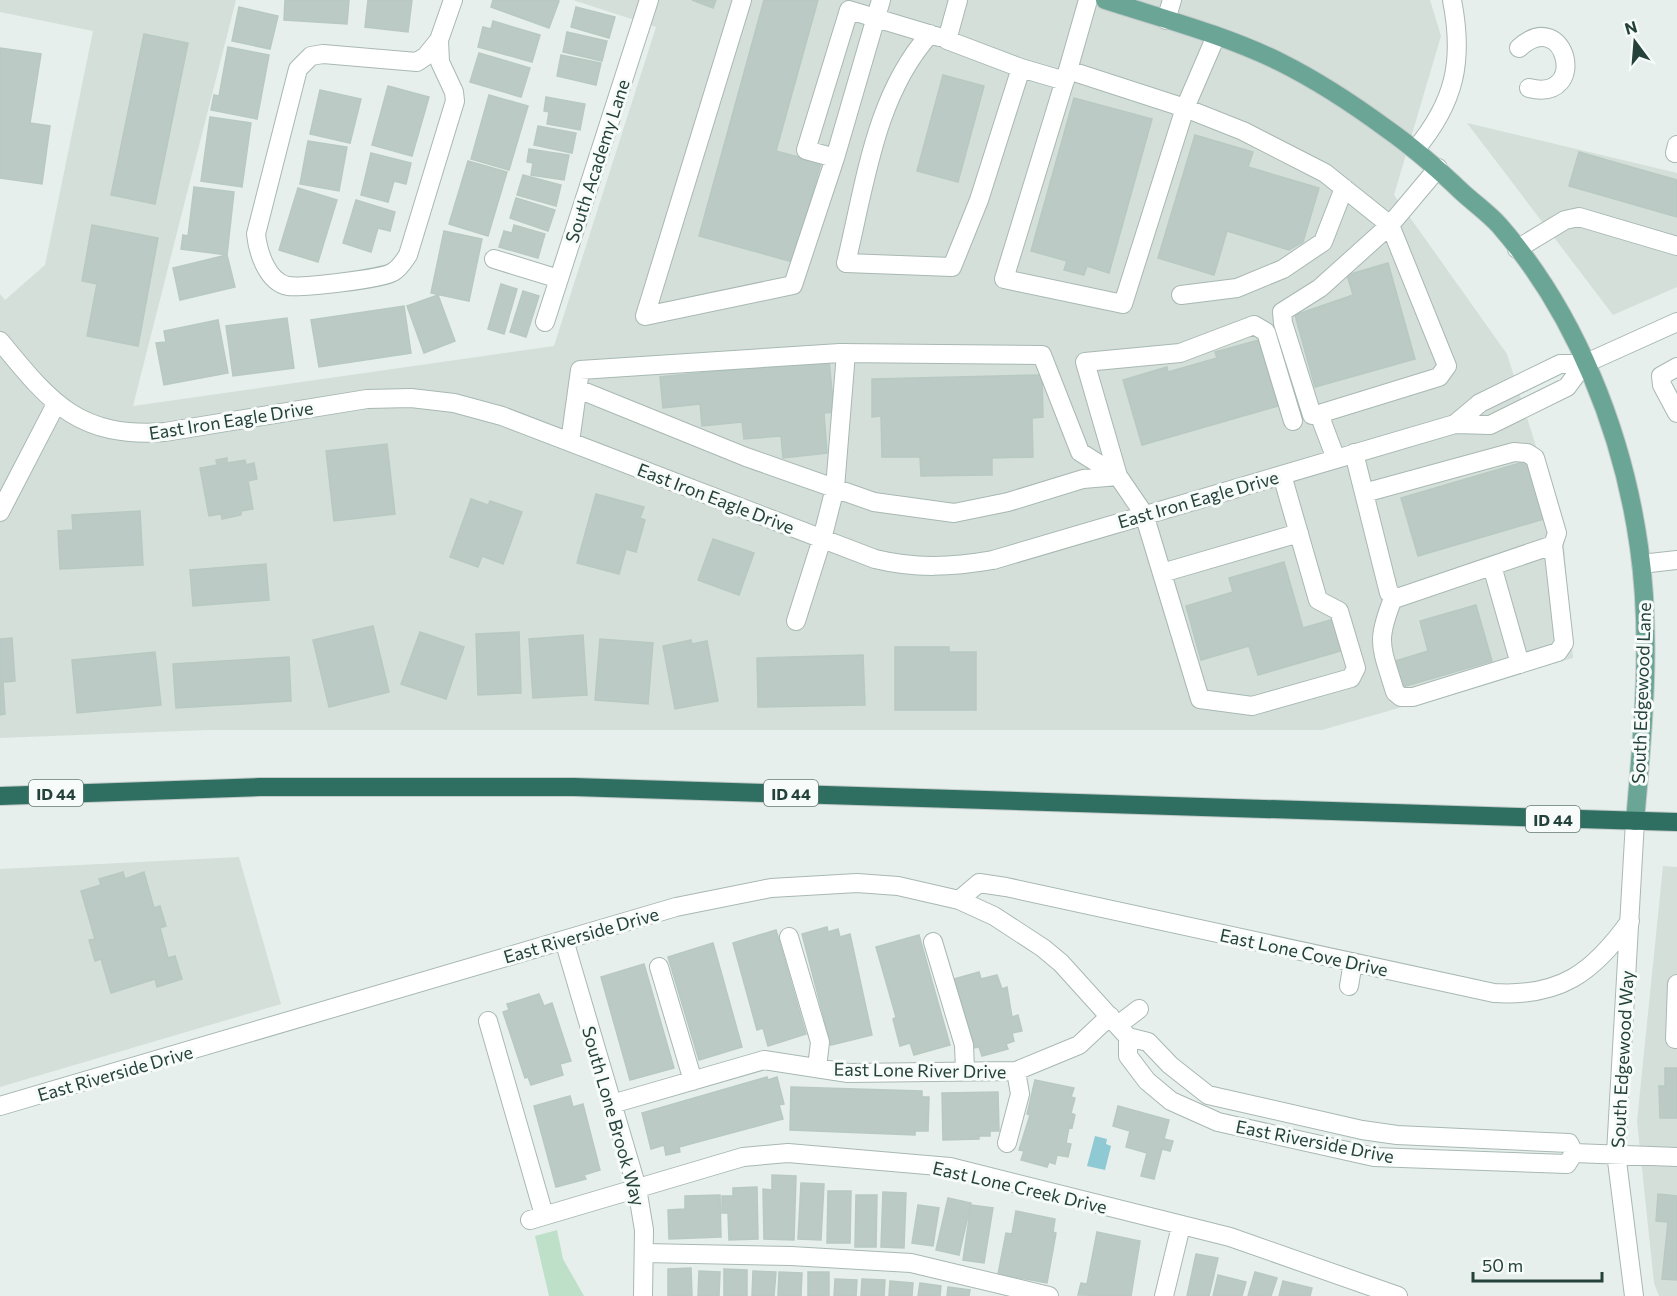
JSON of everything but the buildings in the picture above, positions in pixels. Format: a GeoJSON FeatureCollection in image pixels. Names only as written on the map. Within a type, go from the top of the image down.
{"type":"FeatureCollection","features":[{"type":"Feature","properties":{"kind":"highway","name":"ID 44"},"geometry":{"type":"LineString","coordinates":[[0,796],[260,787],[574,787],[1677,822]]}},
{"type":"Feature","properties":{"kind":"main road","name":"South Edgewood Lane"},"geometry":{"type":"LineString","coordinates":[[1105,0],[1216,36],[1283,63],[1343,97],[1438,168],[1498,224],[1517,249],[1566,325],[1600,398],[1619,451],[1632,506],[1641,564],[1645,651],[1642,742],[1635,821]]}},
{"type":"Feature","properties":{"kind":"street"},"geometry":{"type":"LineString","coordinates":[[439,40],[440,62],[454,92],[455,101],[408,255],[402,265],[383,276],[357,280],[288,286],[277,280],[262,260],[256,234],[298,69],[311,56],[323,54],[417,62],[426,56],[439,40],[453,0]]}},
{"type":"Feature","properties":{"kind":"street","name":"South Academy Lane"},"geometry":{"type":"LineString","coordinates":[[545,322],[649,0]]}},
{"type":"Feature","properties":{"kind":"street"},"geometry":{"type":"LineString","coordinates":[[742,0],[645,316],[793,285],[835,158],[878,8]]}},
{"type":"Feature","properties":{"kind":"street"},"geometry":{"type":"LineString","coordinates":[[958,0],[938,37],[912,54],[882,118],[846,263],[952,267],[979,200],[1021,68]]}},
{"type":"Feature","properties":{"kind":"street"},"geometry":{"type":"LineString","coordinates":[[1088,0],[1004,279],[1123,304],[1185,108],[1216,36]]}},
{"type":"Feature","properties":{"kind":"street"},"geometry":{"type":"LineString","coordinates":[[1166,20],[1172,0]]}},
{"type":"Feature","properties":{"kind":"street"},"geometry":{"type":"LineString","coordinates":[[1415,150],[1433,128],[1450,96],[1455,76],[1458,42],[1452,0]]}},
{"type":"Feature","properties":{"kind":"street"},"geometry":{"type":"LineString","coordinates":[[835,158],[806,150],[849,10],[878,8],[938,37],[1021,68],[1066,76],[1185,108],[1243,131],[1325,173],[1390,225],[1447,366],[1439,377],[1312,415],[1283,323],[1282,312],[1320,288],[1390,225],[1438,168]]}},
{"type":"Feature","properties":{"kind":"street"},"geometry":{"type":"LineString","coordinates":[[1519,48],[1534,38],[1543,38],[1559,45],[1566,62],[1566,71],[1555,85],[1547,90],[1529,88]]}},
{"type":"Feature","properties":{"kind":"street"},"geometry":{"type":"LineString","coordinates":[[1181,295],[1237,288],[1283,269],[1323,242],[1344,188]]}},
{"type":"Feature","properties":{"kind":"street"},"geometry":{"type":"LineString","coordinates":[[1517,249],[1565,220],[1579,217],[1677,246]]}},
{"type":"Feature","properties":{"kind":"street"},"geometry":{"type":"LineString","coordinates":[[494,259],[559,279]]}},
{"type":"Feature","properties":{"kind":"street","name":"East Iron Eagle Drive"},"geometry":{"type":"LineString","coordinates":[[0,341],[56,404],[81,420],[107,430],[136,434],[165,432],[367,399],[411,398],[478,408],[822,539],[896,564],[955,567],[993,560],[1455,424],[1480,403],[1560,364],[1584,364],[1677,322]]}},
{"type":"Feature","properties":{"kind":"street"},"geometry":{"type":"LineString","coordinates":[[1282,475],[1318,600],[1339,611],[1356,668],[1351,678],[1252,706],[1200,699],[1144,514],[1118,476],[1085,362],[1180,352],[1254,325],[1266,332],[1293,422]]}},
{"type":"Feature","properties":{"kind":"street"},"geometry":{"type":"LineString","coordinates":[[796,621],[822,539],[835,488],[846,353]]}},
{"type":"Feature","properties":{"kind":"street"},"geometry":{"type":"LineString","coordinates":[[570,442],[580,370],[846,353],[1042,355],[1080,452],[1118,476]]}},
{"type":"Feature","properties":{"kind":"street"},"geometry":{"type":"LineString","coordinates":[[1677,367],[1661,376],[1662,386],[1677,413]]}},
{"type":"Feature","properties":{"kind":"street"},"geometry":{"type":"LineString","coordinates":[[578,389],[746,457],[874,502],[954,513],[1008,502],[1083,479],[1118,476]]}},
{"type":"Feature","properties":{"kind":"street"},"geometry":{"type":"LineString","coordinates":[[0,512],[56,404]]}},
{"type":"Feature","properties":{"kind":"street"},"geometry":{"type":"LineString","coordinates":[[1319,414],[1336,459]]}},
{"type":"Feature","properties":{"kind":"street"},"geometry":{"type":"LineString","coordinates":[[1364,493],[1514,452],[1527,453],[1535,458],[1557,533],[1553,545],[1564,643],[1558,652],[1413,697],[1401,696],[1395,692],[1380,641],[1382,626],[1394,596]]}},
{"type":"Feature","properties":{"kind":"street"},"geometry":{"type":"LineString","coordinates":[[1354,453],[1389,593],[1397,598],[1553,545]]}},
{"type":"Feature","properties":{"kind":"street"},"geometry":{"type":"LineString","coordinates":[[1162,573],[1299,533]]}},
{"type":"Feature","properties":{"kind":"street"},"geometry":{"type":"LineString","coordinates":[[1641,564],[1677,560]]}},
{"type":"Feature","properties":{"kind":"street"},"geometry":{"type":"LineString","coordinates":[[1492,566],[1520,664]]}},
{"type":"Feature","properties":{"kind":"street","name":"South Edgewood Way"},"geometry":{"type":"LineString","coordinates":[[1634,1296],[1616,1153],[1635,821]]}},
{"type":"Feature","properties":{"kind":"street","name":"East Riverside Drive"},"geometry":{"type":"LineString","coordinates":[[0,1106],[687,904],[771,888],[867,884],[898,886],[959,900],[1011,926],[1061,963],[1119,1026],[1148,1042],[1170,1065],[1208,1095],[1362,1130],[1397,1135],[1569,1143],[1574,1153]]}},
{"type":"Feature","properties":{"kind":"street","name":"East Lone Cove Drive"},"geometry":{"type":"LineString","coordinates":[[959,900],[979,884],[1006,887],[1494,993],[1520,995],[1558,987],[1590,967],[1613,945],[1630,921]]}},
{"type":"Feature","properties":{"kind":"street"},"geometry":{"type":"LineString","coordinates":[[789,937],[820,1042],[817,1068]]}},
{"type":"Feature","properties":{"kind":"street","name":"South Lone Brook Way"},"geometry":{"type":"LineString","coordinates":[[564,940],[637,1188],[645,1253],[643,1296]]}},
{"type":"Feature","properties":{"kind":"street"},"geometry":{"type":"LineString","coordinates":[[933,942],[964,1046],[964,1070]]}},
{"type":"Feature","properties":{"kind":"street"},"geometry":{"type":"LineString","coordinates":[[1349,986],[1353,962]]}},
{"type":"Feature","properties":{"kind":"street"},"geometry":{"type":"LineString","coordinates":[[659,967],[693,1081]]}},
{"type":"Feature","properties":{"kind":"street"},"geometry":{"type":"LineString","coordinates":[[1675,1039],[1677,984]]}},
{"type":"Feature","properties":{"kind":"street","name":"East Lone River Drive"},"geometry":{"type":"LineString","coordinates":[[612,1104],[764,1060],[848,1073],[1016,1071],[1119,1026],[1139,1010]]}},
{"type":"Feature","properties":{"kind":"street","name":"East Lone Creek Drive"},"geometry":{"type":"LineString","coordinates":[[488,1021],[537,1218],[743,1157],[788,1153],[950,1167],[1230,1237],[1398,1296]]}},
{"type":"Feature","properties":{"kind":"street","name":"East Riverside Drive"},"geometry":{"type":"LineString","coordinates":[[1119,1026],[1128,1056],[1147,1081],[1171,1101],[1218,1122],[1338,1150],[1393,1158],[1567,1164],[1574,1153]]}},
{"type":"Feature","properties":{"kind":"street"},"geometry":{"type":"LineString","coordinates":[[1007,1143],[1020,1094],[1016,1071]]}},
{"type":"Feature","properties":{"kind":"street","name":"East Riverside Drive"},"geometry":{"type":"LineString","coordinates":[[1574,1153],[1677,1156]]}},
{"type":"Feature","properties":{"kind":"street"},"geometry":{"type":"LineString","coordinates":[[1164,1296],[1181,1226]]}},
{"type":"Feature","properties":{"kind":"street"},"geometry":{"type":"LineString","coordinates":[[645,1253],[791,1256],[911,1263],[1049,1296]]}},
{"type":"Feature","properties":{"kind":"shaded area"},"geometry":{"type":"Polygon","coordinates":[[[0,0],[236,0],[133,406],[554,346],[656,27],[573,0],[1430,0],[1441,36],[1394,195],[1507,354],[1563,532],[1573,658],[1322,730],[208,730],[0,738],[0,294],[5,300],[45,265],[93,31],[0,12],[0,0]]]}},
{"type":"Feature","properties":{"kind":"shaded area"},"geometry":{"type":"Polygon","coordinates":[[[1467,123],[1677,173],[1677,287],[1613,315],[1467,123]]]}},
{"type":"Feature","properties":{"kind":"shaded area"},"geometry":{"type":"Polygon","coordinates":[[[239,857],[281,1004],[0,1087],[0,869],[239,857]]]}},
{"type":"Feature","properties":{"kind":"shaded area"},"geometry":{"type":"Polygon","coordinates":[[[1663,866],[1677,867],[1677,1296],[1659,1296],[1654,1283],[1637,1121],[1663,866]]]}},
{"type":"Feature","properties":{"kind":"green space"},"geometry":{"type":"Polygon","coordinates":[[[557,1230],[563,1259],[584,1296],[549,1296],[535,1236],[557,1230]]]}},
{"type":"Feature","properties":{"kind":"water"},"geometry":{"type":"Polygon","coordinates":[[[1095,1136],[1107,1139],[1106,1144],[1111,1146],[1105,1170],[1087,1166],[1095,1136]]]}}]}
